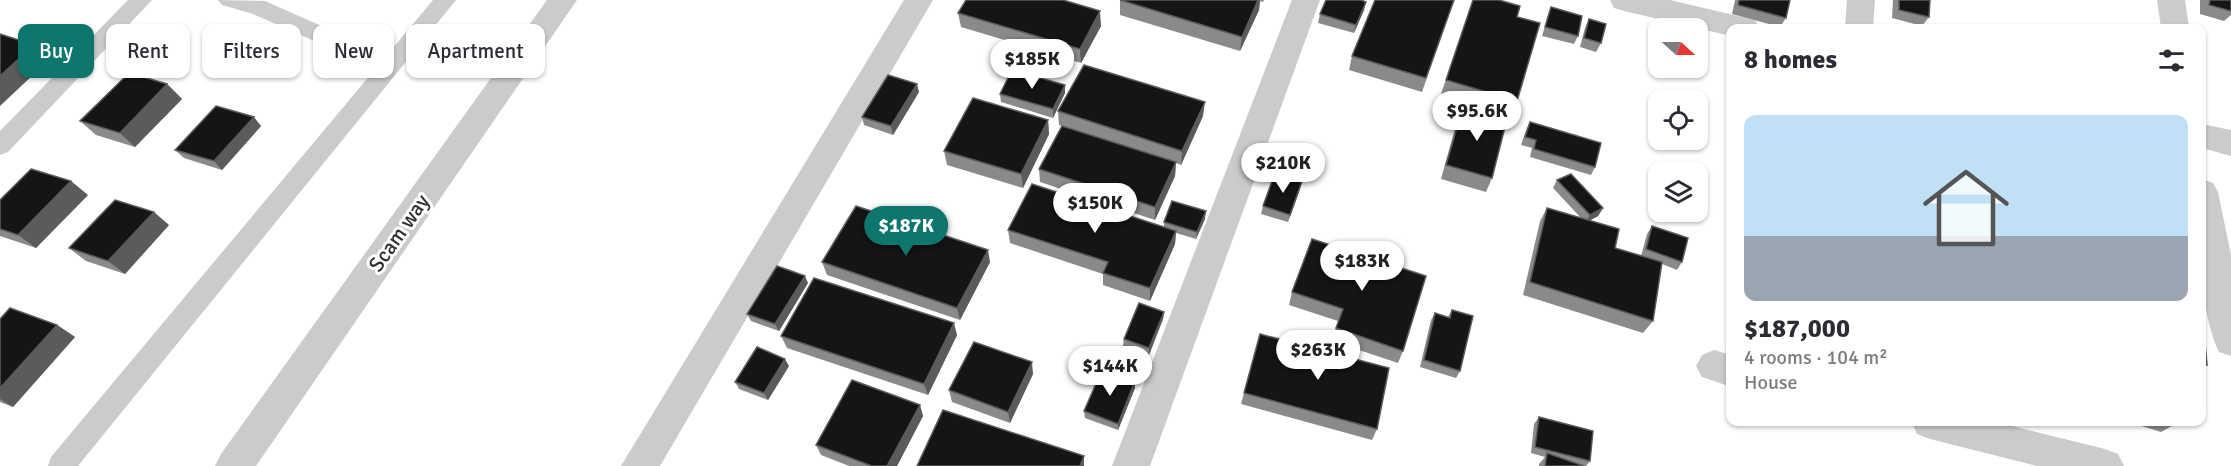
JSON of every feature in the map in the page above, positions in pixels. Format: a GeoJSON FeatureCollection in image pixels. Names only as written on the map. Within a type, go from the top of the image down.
{"type":"FeatureCollection","features":[{"type":"Feature","properties":{"kind":"street","name":"Scam way"},"geometry":{"type":"LineString","coordinates":[[234,466],[564,0]]}},
{"type":"Feature","properties":{"kind":"street"},"geometry":{"type":"LineString","coordinates":[[640,466],[920,0]]}},
{"type":"Feature","properties":{"kind":"street"},"geometry":{"type":"LineString","coordinates":[[1131,466],[1306,0]]}},
{"type":"Feature","properties":{"kind":"street"},"geometry":{"type":"LineString","coordinates":[[1624,0],[1728,24]]}},
{"type":"Feature","properties":{"kind":"street"},"geometry":{"type":"LineString","coordinates":[[1859,24],[1861,0]]}},
{"type":"Feature","properties":{"kind":"street"},"geometry":{"type":"LineString","coordinates":[[2171,0],[2174,24]]}},
{"type":"Feature","properties":{"kind":"street"},"geometry":{"type":"LineString","coordinates":[[2206,137],[2231,143]]}},
{"type":"Feature","properties":{"kind":"street"},"geometry":{"type":"LineString","coordinates":[[2206,213],[2231,341]]}},
{"type":"Feature","properties":{"kind":"street"},"geometry":{"type":"LineString","coordinates":[[1946,426],[2104,466]]}},
{"type":"Feature","properties":{"kind":"lane"},"geometry":{"type":"LineString","coordinates":[[0,147],[141,0]]}},
{"type":"Feature","properties":{"kind":"lane"},"geometry":{"type":"LineString","coordinates":[[229,0],[258,7],[313,31]]}},
{"type":"Feature","properties":{"kind":"lane"},"geometry":{"type":"LineString","coordinates":[[394,60],[445,0]]}},
{"type":"Feature","properties":{"kind":"lane"},"geometry":{"type":"LineString","coordinates":[[61,466],[379,78]]}},
{"type":"Feature","properties":{"kind":"building"},"geometry":{"type":"Polygon","coordinates":[[[966,0],[1063,0],[1100,11],[1080,49],[958,13],[966,0]]]}},
{"type":"Feature","properties":{"kind":"building"},"geometry":{"type":"Polygon","coordinates":[[[1120,0],[1258,0],[1242,37],[1120,0]]]}},
{"type":"Feature","properties":{"kind":"building"},"geometry":{"type":"Polygon","coordinates":[[[1326,0],[1366,2],[1356,25],[1320,14],[1326,0]]]}},
{"type":"Feature","properties":{"kind":"building"},"geometry":{"type":"Polygon","coordinates":[[[1375,0],[1454,0],[1426,78],[1352,56],[1375,0]]]}},
{"type":"Feature","properties":{"kind":"building"},"geometry":{"type":"Polygon","coordinates":[[[1473,0],[1499,0],[1520,6],[1517,17],[1540,23],[1517,101],[1446,80],[1473,0]]]}},
{"type":"Feature","properties":{"kind":"building"},"geometry":{"type":"Polygon","coordinates":[[[1739,0],[1790,0],[1786,18],[1738,5],[1739,0]]]}},
{"type":"Feature","properties":{"kind":"building"},"geometry":{"type":"Polygon","coordinates":[[[1899,0],[1930,0],[1929,17],[1899,10],[1899,0]]]}},
{"type":"Feature","properties":{"kind":"building"},"geometry":{"type":"Polygon","coordinates":[[[2210,0],[2231,0],[2231,11],[2209,5],[2210,0]]]}},
{"type":"Feature","properties":{"kind":"building"},"geometry":{"type":"Polygon","coordinates":[[[1551,7],[1582,16],[1578,36],[1545,27],[1551,7]]]}},
{"type":"Feature","properties":{"kind":"building"},"geometry":{"type":"Polygon","coordinates":[[[1589,19],[1606,24],[1601,43],[1584,38],[1589,19]]]}},
{"type":"Feature","properties":{"kind":"building"},"geometry":{"type":"Polygon","coordinates":[[[0,34],[18,40],[18,60],[0,76],[0,34]]]}},
{"type":"Feature","properties":{"kind":"building"},"geometry":{"type":"Polygon","coordinates":[[[1084,65],[1205,102],[1182,151],[1058,111],[1084,65]]]}},
{"type":"Feature","properties":{"kind":"building"},"geometry":{"type":"Polygon","coordinates":[[[1012,70],[1065,85],[1053,109],[1000,94],[1012,70]]]}},
{"type":"Feature","properties":{"kind":"building"},"geometry":{"type":"Polygon","coordinates":[[[888,75],[917,84],[891,126],[862,117],[888,75]]]}},
{"type":"Feature","properties":{"kind":"building"},"geometry":{"type":"Polygon","coordinates":[[[124,78],[146,78],[167,84],[120,133],[80,121],[124,78]]]}},
{"type":"Feature","properties":{"kind":"building"},"geometry":{"type":"Polygon","coordinates":[[[973,98],[1048,120],[1021,174],[944,151],[973,98]]]}},
{"type":"Feature","properties":{"kind":"building"},"geometry":{"type":"Polygon","coordinates":[[[216,106],[254,117],[214,161],[175,150],[216,106]]]}},
{"type":"Feature","properties":{"kind":"building"},"geometry":{"type":"Polygon","coordinates":[[[1463,107],[1507,119],[1492,178],[1446,165],[1463,107]]]}},
{"type":"Feature","properties":{"kind":"building"},"geometry":{"type":"Polygon","coordinates":[[[1530,122],[1601,143],[1595,167],[1534,149],[1536,140],[1525,137],[1530,122]]]}},
{"type":"Feature","properties":{"kind":"building"},"geometry":{"type":"Polygon","coordinates":[[[1062,126],[1176,162],[1155,207],[1039,169],[1062,126]]]}},
{"type":"Feature","properties":{"kind":"building"},"geometry":{"type":"Polygon","coordinates":[[[31,169],[71,181],[18,235],[0,229],[0,200],[31,169]]]}},
{"type":"Feature","properties":{"kind":"building"},"geometry":{"type":"Polygon","coordinates":[[[1275,173],[1302,181],[1290,215],[1263,206],[1275,173]]]}},
{"type":"Feature","properties":{"kind":"building"},"geometry":{"type":"Polygon","coordinates":[[[1571,174],[1603,208],[1590,215],[1557,180],[1571,174]]]}},
{"type":"Feature","properties":{"kind":"building"},"geometry":{"type":"Polygon","coordinates":[[[1032,184],[1176,231],[1150,288],[1103,273],[1108,262],[1008,230],[1032,184]]]}},
{"type":"Feature","properties":{"kind":"building"},"geometry":{"type":"Polygon","coordinates":[[[115,200],[154,212],[108,261],[69,248],[115,200]]]}},
{"type":"Feature","properties":{"kind":"building"},"geometry":{"type":"Polygon","coordinates":[[[1172,201],[1206,211],[1197,232],[1164,222],[1172,201]]]}},
{"type":"Feature","properties":{"kind":"building"},"geometry":{"type":"Polygon","coordinates":[[[856,206],[988,250],[957,308],[822,262],[856,206]]]}},
{"type":"Feature","properties":{"kind":"building"},"geometry":{"type":"Polygon","coordinates":[[[1547,208],[1619,229],[1615,248],[1662,262],[1653,321],[1530,282],[1547,208]]]}},
{"type":"Feature","properties":{"kind":"building"},"geometry":{"type":"Polygon","coordinates":[[[1652,226],[1688,238],[1682,262],[1646,249],[1652,226]]]}},
{"type":"Feature","properties":{"kind":"building"},"geometry":{"type":"Polygon","coordinates":[[[1312,239],[1426,276],[1403,351],[1336,328],[1343,309],[1292,292],[1312,239]]]}},
{"type":"Feature","properties":{"kind":"building"},"geometry":{"type":"Polygon","coordinates":[[[777,266],[805,276],[775,324],[747,314],[777,266]]]}},
{"type":"Feature","properties":{"kind":"building"},"geometry":{"type":"Polygon","coordinates":[[[814,278],[954,323],[924,384],[781,336],[814,278]]]}},
{"type":"Feature","properties":{"kind":"building"},"geometry":{"type":"Polygon","coordinates":[[[1139,303],[1164,312],[1149,348],[1124,339],[1139,303]]]}},
{"type":"Feature","properties":{"kind":"building"},"geometry":{"type":"Polygon","coordinates":[[[10,308],[57,325],[0,388],[0,319],[10,308]]]}},
{"type":"Feature","properties":{"kind":"building"},"geometry":{"type":"Polygon","coordinates":[[[1452,310],[1473,316],[1460,371],[1424,360],[1435,313],[1450,318],[1452,310]]]}},
{"type":"Feature","properties":{"kind":"building"},"geometry":{"type":"Polygon","coordinates":[[[1260,334],[1389,368],[1377,429],[1244,393],[1260,334]]]}},
{"type":"Feature","properties":{"kind":"building"},"geometry":{"type":"Polygon","coordinates":[[[974,342],[1032,362],[1008,412],[949,390],[974,342]]]}},
{"type":"Feature","properties":{"kind":"building"},"geometry":{"type":"Polygon","coordinates":[[[757,347],[785,359],[764,393],[735,382],[757,347]]]}},
{"type":"Feature","properties":{"kind":"building"},"geometry":{"type":"Polygon","coordinates":[[[1102,370],[1135,381],[1118,424],[1084,411],[1102,370]]]}},
{"type":"Feature","properties":{"kind":"building"},"geometry":{"type":"Polygon","coordinates":[[[852,380],[920,405],[887,466],[872,466],[816,445],[852,380]]]}},
{"type":"Feature","properties":{"kind":"building"},"geometry":{"type":"Polygon","coordinates":[[[943,410],[1084,456],[1080,466],[917,466],[943,410]]]}},
{"type":"Feature","properties":{"kind":"building"},"geometry":{"type":"Polygon","coordinates":[[[1539,417],[1593,431],[1590,461],[1535,447],[1539,417]]]}},
{"type":"Feature","properties":{"kind":"building"},"geometry":{"type":"Polygon","coordinates":[[[1547,453],[1584,466],[1545,466],[1547,453]]]}}]}
